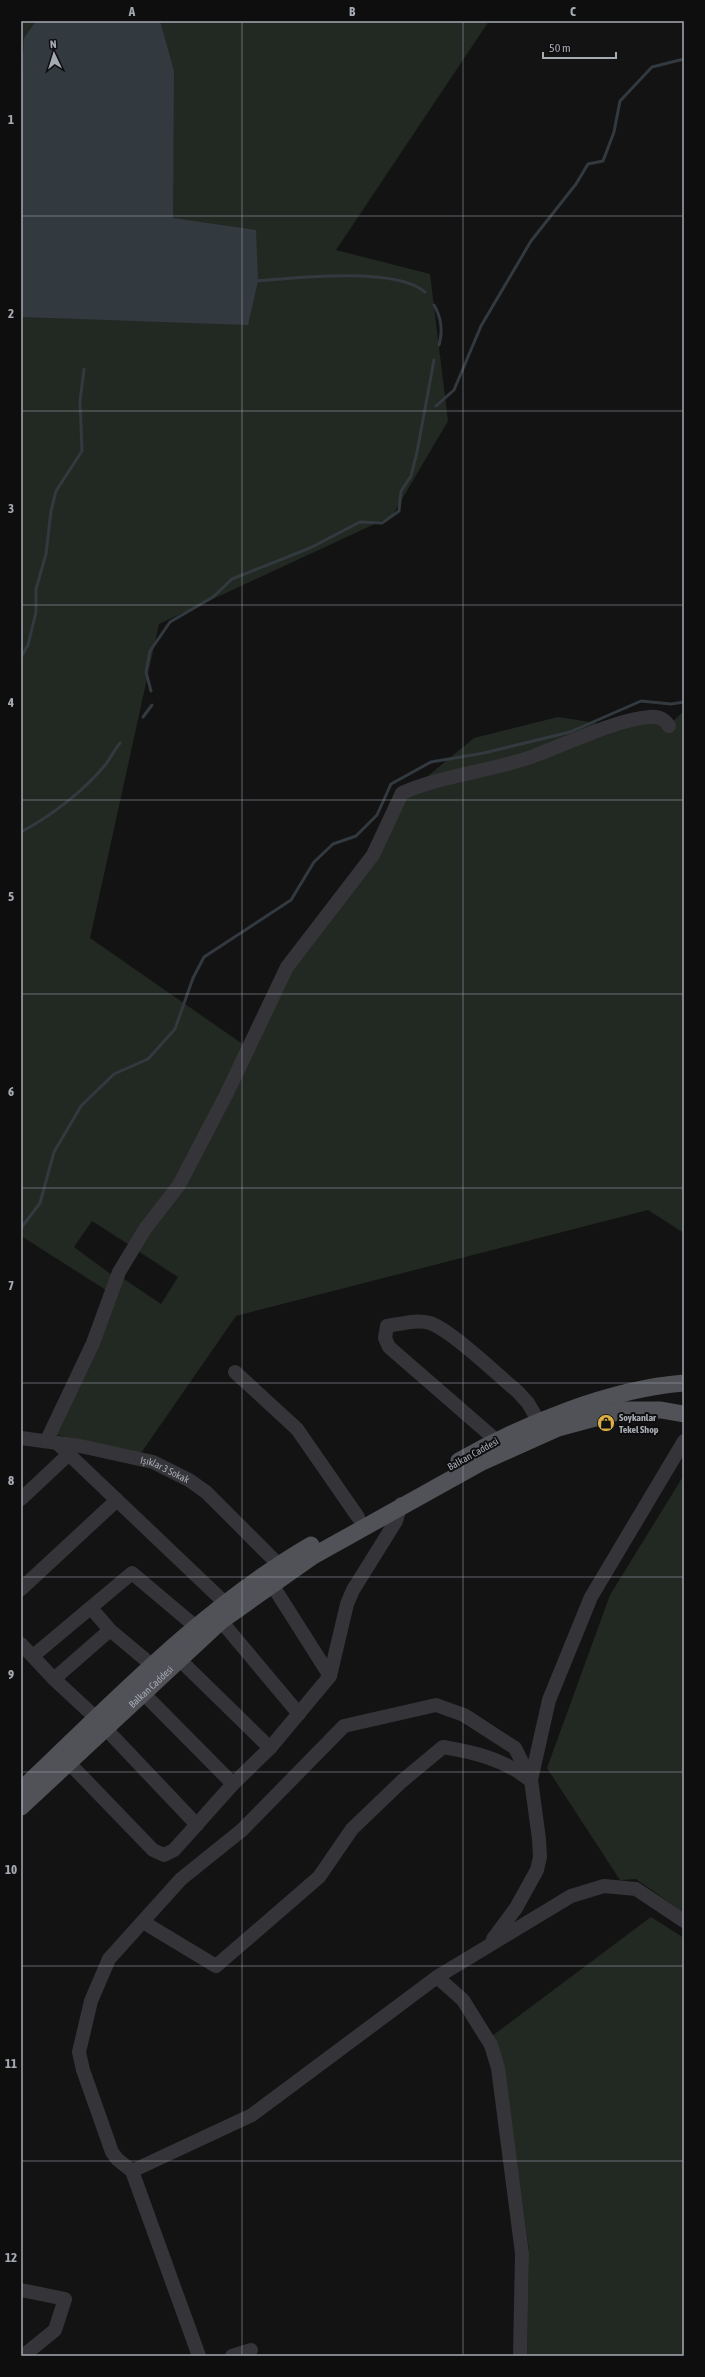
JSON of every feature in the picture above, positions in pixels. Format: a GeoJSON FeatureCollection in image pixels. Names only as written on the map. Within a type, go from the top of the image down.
{"type":"FeatureCollection","features":[{"type":"Feature","properties":{"kind":"main road"},"geometry":{"type":"LineString","coordinates":[[659,1387],[684,1371]]}},
{"type":"Feature","properties":{"kind":"main road","name":"Balkan Caddesi"},"geometry":{"type":"LineString","coordinates":[[21,1790],[100,1722],[153,1666],[224,1602],[282,1569],[358,1517],[496,1440],[539,1422],[599,1401],[659,1387],[684,1383]]}},
{"type":"Feature","properties":{"kind":"main road"},"geometry":{"type":"LineString","coordinates":[[649,1409],[658,1416],[684,1425]]}},
{"type":"Feature","properties":{"kind":"main road","name":"Balkan Caddesi"},"geometry":{"type":"LineString","coordinates":[[21,1807],[69,1763],[100,1722],[143,1693],[221,1621],[271,1584],[282,1569],[312,1556],[402,1504],[500,1452],[558,1428],[606,1413],[649,1409],[684,1414]]}},
{"type":"Feature","properties":{"kind":"street"},"geometry":{"type":"LineString","coordinates":[[224,1602],[69,1454],[52,1441],[93,1343],[119,1272],[145,1229],[179,1185],[227,1093],[287,967],[373,855],[402,794],[423,784],[489,770],[612,726],[648,717],[658,717],[665,720],[669,726]]}},
{"type":"Feature","properties":{"kind":"street"},"geometry":{"type":"LineString","coordinates":[[496,1440],[390,1347],[385,1338],[387,1326],[415,1322],[430,1324],[445,1331],[518,1392],[528,1403],[539,1422]]}},
{"type":"Feature","properties":{"kind":"street"},"geometry":{"type":"LineString","coordinates":[[235,1372],[297,1430],[358,1517]]}},
{"type":"Feature","properties":{"kind":"street","name":"Işıklar 3 Sokak"},"geometry":{"type":"LineString","coordinates":[[21,1438],[52,1441],[143,1458],[189,1480],[221,1506],[282,1569]]}},
{"type":"Feature","properties":{"kind":"street"},"geometry":{"type":"LineString","coordinates":[[530,1780],[549,1700],[591,1597],[684,1442]]}},
{"type":"Feature","properties":{"kind":"street"},"geometry":{"type":"LineString","coordinates":[[21,1499],[69,1454]]}},
{"type":"Feature","properties":{"kind":"street"},"geometry":{"type":"LineString","coordinates":[[21,1589],[117,1500]]}},
{"type":"Feature","properties":{"kind":"street"},"geometry":{"type":"LineString","coordinates":[[69,1763],[158,1853],[164,1855],[174,1850],[233,1784],[270,1748],[330,1676],[352,1590],[396,1521],[402,1504]]}},
{"type":"Feature","properties":{"kind":"street"},"geometry":{"type":"LineString","coordinates":[[33,1656],[132,1573],[196,1627]]}},
{"type":"Feature","properties":{"kind":"street"},"geometry":{"type":"LineString","coordinates":[[271,1584],[330,1676]]}},
{"type":"Feature","properties":{"kind":"street"},"geometry":{"type":"LineString","coordinates":[[91,1608],[110,1630],[153,1666]]}},
{"type":"Feature","properties":{"kind":"street"},"geometry":{"type":"LineString","coordinates":[[221,1621],[299,1714]]}},
{"type":"Feature","properties":{"kind":"street"},"geometry":{"type":"LineString","coordinates":[[54,1679],[110,1630]]}},
{"type":"Feature","properties":{"kind":"street"},"geometry":{"type":"LineString","coordinates":[[21,1644],[54,1679],[100,1722],[197,1825]]}},
{"type":"Feature","properties":{"kind":"street"},"geometry":{"type":"LineString","coordinates":[[179,1659],[270,1748]]}},
{"type":"Feature","properties":{"kind":"street"},"geometry":{"type":"LineString","coordinates":[[143,1693],[233,1784]]}},
{"type":"Feature","properties":{"kind":"street"},"geometry":{"type":"LineString","coordinates":[[199,2356],[132,2171],[117,2159],[112,2152],[83,2070],[79,2052],[89,2008],[109,1959],[182,1879],[242,1830],[344,1726],[436,1706],[464,1715],[515,1748],[530,1780],[539,1839],[540,1857],[537,1870],[516,1908],[489,1945]]}},
{"type":"Feature","properties":{"kind":"street"},"geometry":{"type":"LineString","coordinates":[[143,1922],[216,1966],[319,1878],[352,1829],[401,1782],[443,1747],[467,1751],[512,1766],[530,1780]]}},
{"type":"Feature","properties":{"kind":"street"},"geometry":{"type":"LineString","coordinates":[[132,2171],[252,2115],[437,1977],[571,1896],[604,1886],[636,1889],[684,1921]]}},
{"type":"Feature","properties":{"kind":"street"},"geometry":{"type":"LineString","coordinates":[[437,1977],[463,2000],[491,2045],[498,2068],[522,2253],[520,2356]]}},
{"type":"Feature","properties":{"kind":"street"},"geometry":{"type":"LineString","coordinates":[[21,2290],[65,2299],[55,2330],[23,2356]]}},
{"type":"Feature","properties":{"kind":"street"},"geometry":{"type":"LineString","coordinates":[[232,2356],[251,2350]]}},
{"type":"Feature","properties":{"kind":"shaded area"},"geometry":{"type":"Polygon","coordinates":[[[21,21],[489,21],[336,250],[430,274],[448,421],[392,516],[159,624],[90,938],[244,1045],[176,1183],[131,1246],[92,1221],[74,1247],[112,1275],[106,1290],[21,1236],[21,21]]]}},
{"type":"Feature","properties":{"kind":"shaded area"},"geometry":{"type":"Polygon","coordinates":[[[36,21],[160,21],[174,71],[173,218],[256,230],[258,281],[248,325],[21,317],[21,90],[24,38],[36,21]]]}},
{"type":"Feature","properties":{"kind":"shaded area"},"geometry":{"type":"Polygon","coordinates":[[[684,711],[684,1233],[648,1210],[236,1316],[141,1453],[57,1435],[121,1277],[161,1304],[178,1277],[138,1251],[290,967],[405,799],[421,788],[648,719],[667,727],[684,711]]]}},
{"type":"Feature","properties":{"kind":"shaded area"},"geometry":{"type":"Polygon","coordinates":[[[558,717],[603,724],[528,753],[423,780],[474,738],[558,717]]]}},
{"type":"Feature","properties":{"kind":"shaded area"},"geometry":{"type":"Polygon","coordinates":[[[684,1475],[684,1913],[636,1879],[620,1880],[547,1768],[610,1595],[684,1475]]]}},
{"type":"Feature","properties":{"kind":"shaded area"},"geometry":{"type":"Polygon","coordinates":[[[651,1917],[684,1938],[684,2356],[527,2356],[529,2250],[504,2066],[492,2036],[651,1917]]]}},
{"type":"Feature","properties":{"kind":"waterway"},"geometry":{"type":"LineString","coordinates":[[436,406],[454,390],[481,326],[531,241],[576,184],[588,164],[603,161],[614,132],[620,101],[652,67],[684,59]]}},
{"type":"Feature","properties":{"kind":"waterway"},"geometry":{"type":"LineString","coordinates":[[255,281],[318,276],[369,276],[411,284],[425,292]]}},
{"type":"Feature","properties":{"kind":"waterway"},"geometry":{"type":"LineString","coordinates":[[434,305],[441,324],[439,345]]}},
{"type":"Feature","properties":{"kind":"waterway"},"geometry":{"type":"LineString","coordinates":[[151,691],[146,672],[150,651],[170,622],[213,597],[232,579],[310,548],[360,522],[382,523],[399,511],[401,491],[411,476],[417,452],[434,360]]}},
{"type":"Feature","properties":{"kind":"waterway"},"geometry":{"type":"LineString","coordinates":[[21,657],[28,645],[36,612],[36,589],[46,554],[51,511],[56,491],[82,451],[80,401],[84,369]]}},
{"type":"Feature","properties":{"kind":"waterway"},"geometry":{"type":"LineString","coordinates":[[21,1228],[40,1203],[54,1152],[81,1106],[114,1074],[148,1059],[175,1029],[193,978],[204,957],[291,900],[314,862],[333,844],[356,836],[377,815],[391,784],[431,762],[484,753],[570,732],[641,701],[671,704],[684,702]]}},
{"type":"Feature","properties":{"kind":"waterway"},"geometry":{"type":"LineString","coordinates":[[143,717],[152,705]]}},
{"type":"Feature","properties":{"kind":"waterway"},"geometry":{"type":"LineString","coordinates":[[21,832],[55,811],[88,784],[106,764],[120,743]]}},
{"type":"Feature","properties":{"kind":"place","name":"Soykanlar Tekel Shop"},"geometry":{"type":"Point","coordinates":[606,1423]}}]}
